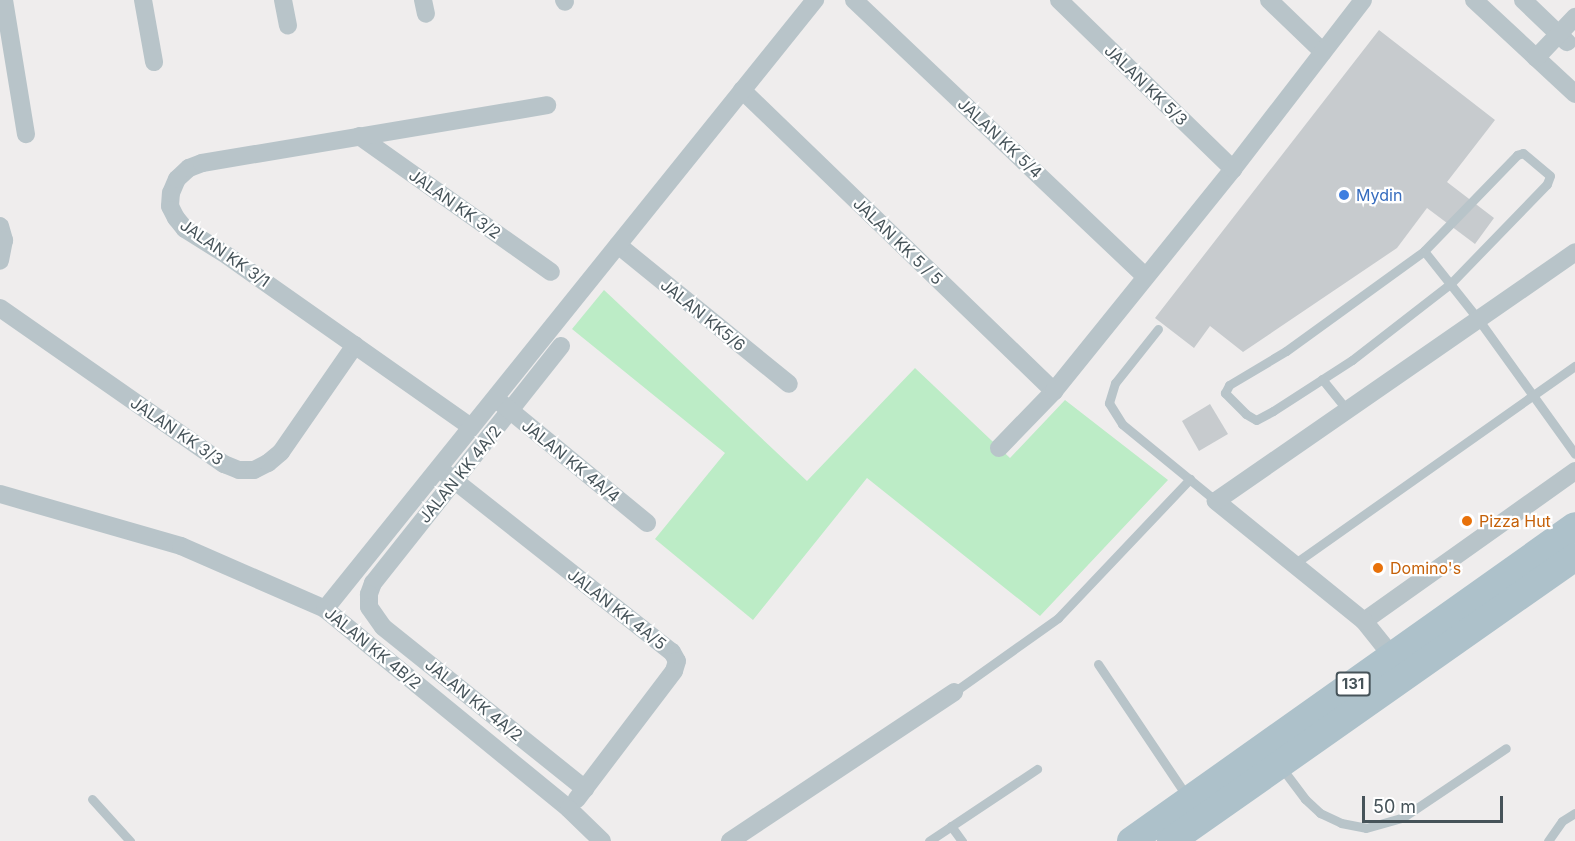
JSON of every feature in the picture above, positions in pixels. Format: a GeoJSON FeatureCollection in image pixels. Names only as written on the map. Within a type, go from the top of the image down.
{"type":"FeatureCollection","features":[{"type":"Feature","properties":{"kind":"main road","name":"131"},"geometry":{"type":"LineString","coordinates":[[1131,841],[1575,526]]}},
{"type":"Feature","properties":{"kind":"main road","name":"131"},"geometry":{"type":"LineString","coordinates":[[1171,841],[1575,557]]}},
{"type":"Feature","properties":{"kind":"street"},"geometry":{"type":"LineString","coordinates":[[4,0],[26,134]]}},
{"type":"Feature","properties":{"kind":"street"},"geometry":{"type":"LineString","coordinates":[[143,0],[154,62]]}},
{"type":"Feature","properties":{"kind":"street"},"geometry":{"type":"LineString","coordinates":[[283,0],[288,26]]}},
{"type":"Feature","properties":{"kind":"street"},"geometry":{"type":"LineString","coordinates":[[331,613],[438,468],[815,0]]}},
{"type":"Feature","properties":{"kind":"street","name":"JALAN KK 5/4"},"geometry":{"type":"LineString","coordinates":[[854,0],[1146,277]]}},
{"type":"Feature","properties":{"kind":"street","name":"JALAN KK 5/3"},"geometry":{"type":"LineString","coordinates":[[1059,0],[1233,169]]}},
{"type":"Feature","properties":{"kind":"street"},"geometry":{"type":"LineString","coordinates":[[1269,0],[1323,52]]}},
{"type":"Feature","properties":{"kind":"street"},"geometry":{"type":"LineString","coordinates":[[999,448],[1054,391],[1233,169],[1363,0]]}},
{"type":"Feature","properties":{"kind":"street"},"geometry":{"type":"LineString","coordinates":[[1474,0],[1575,94]]}},
{"type":"Feature","properties":{"kind":"street"},"geometry":{"type":"LineString","coordinates":[[1523,0],[1569,40]]}},
{"type":"Feature","properties":{"kind":"street"},"geometry":{"type":"LineString","coordinates":[[1540,62],[1569,40],[1575,17]]}},
{"type":"Feature","properties":{"kind":"street","name":"JALAN KK 5 / 5"},"geometry":{"type":"LineString","coordinates":[[742,90],[1054,391]]}},
{"type":"Feature","properties":{"kind":"street","name":"JALAN KK 3/1"},"geometry":{"type":"LineString","coordinates":[[471,427],[228,256],[185,229],[170,206],[171,193],[177,179],[189,168],[202,163],[547,105]]}},
{"type":"Feature","properties":{"kind":"street","name":"JALAN KK 3/2"},"geometry":{"type":"LineString","coordinates":[[359,136],[551,272]]}},
{"type":"Feature","properties":{"kind":"street"},"geometry":{"type":"LineString","coordinates":[[0,225],[4,240],[0,261]]}},
{"type":"Feature","properties":{"kind":"street","name":"JALAN KK5/6"},"geometry":{"type":"LineString","coordinates":[[618,245],[789,384]]}},
{"type":"Feature","properties":{"kind":"street"},"geometry":{"type":"LineString","coordinates":[[1392,656],[1364,621],[1216,501],[1575,252]]}},
{"type":"Feature","properties":{"kind":"street","name":"JALAN KK 3/3"},"geometry":{"type":"LineString","coordinates":[[0,308],[214,457],[239,470],[254,470],[268,463],[281,452],[356,345]]}},
{"type":"Feature","properties":{"kind":"street","name":"JALAN KK 4A/2"},"geometry":{"type":"LineString","coordinates":[[561,346],[373,583],[369,594],[369,607],[383,627],[585,789]]}},
{"type":"Feature","properties":{"kind":"street","name":"JALAN KK 4A/4"},"geometry":{"type":"LineString","coordinates":[[495,398],[647,524]]}},
{"type":"Feature","properties":{"kind":"street","name":"JALAN KK 4A/5"},"geometry":{"type":"LineString","coordinates":[[438,468],[675,656],[677,666],[674,671],[569,809]]}},
{"type":"Feature","properties":{"kind":"street"},"geometry":{"type":"LineString","coordinates":[[1364,621],[1575,471]]}},
{"type":"Feature","properties":{"kind":"street","name":"JALAN KK 4B/2"},"geometry":{"type":"LineString","coordinates":[[0,495],[181,546],[331,613],[569,809],[602,841]]}},
{"type":"Feature","properties":{"kind":"street"},"geometry":{"type":"LineString","coordinates":[[331,613],[369,607]]}},
{"type":"Feature","properties":{"kind":"street"},"geometry":{"type":"LineString","coordinates":[[730,841],[954,692]]}},
{"type":"Feature","properties":{"kind":"lane"},"geometry":{"type":"LineString","coordinates":[[1523,153],[1550,176],[1547,184],[1450,284],[1352,360],[1256,420],[1246,414],[1225,393],[1229,385],[1286,351],[1424,250],[1517,154],[1523,153]]}},
{"type":"Feature","properties":{"kind":"lane"},"geometry":{"type":"LineString","coordinates":[[1424,250],[1478,319],[1575,454]]}},
{"type":"Feature","properties":{"kind":"lane"},"geometry":{"type":"LineString","coordinates":[[1158,328],[1115,383],[1109,403],[1122,424],[1216,501]]}},
{"type":"Feature","properties":{"kind":"lane"},"geometry":{"type":"LineString","coordinates":[[1294,564],[1575,366]]}},
{"type":"Feature","properties":{"kind":"lane"},"geometry":{"type":"LineString","coordinates":[[1322,379],[1347,410]]}},
{"type":"Feature","properties":{"kind":"lane"},"geometry":{"type":"LineString","coordinates":[[954,692],[1058,618],[1190,479]]}},
{"type":"Feature","properties":{"kind":"lane"},"geometry":{"type":"LineString","coordinates":[[1098,664],[1189,800]]}},
{"type":"Feature","properties":{"kind":"lane"},"geometry":{"type":"LineString","coordinates":[[1279,765],[1305,799],[1320,813],[1341,823],[1366,828],[1402,818],[1506,748]]}},
{"type":"Feature","properties":{"kind":"lane"},"geometry":{"type":"LineString","coordinates":[[929,841],[1037,769]]}},
{"type":"Feature","properties":{"kind":"lane"},"geometry":{"type":"LineString","coordinates":[[92,800],[130,841]]}},
{"type":"Feature","properties":{"kind":"lane"},"geometry":{"type":"LineString","coordinates":[[1548,841],[1562,821],[1575,813]]}},
{"type":"Feature","properties":{"kind":"lane"},"geometry":{"type":"LineString","coordinates":[[951,826],[962,841]]}},
{"type":"Feature","properties":{"kind":"green space"},"geometry":{"type":"Polygon","coordinates":[[[604,290],[807,481],[915,368],[1010,458],[1065,400],[1168,480],[1040,616],[867,478],[753,620],[655,539],[725,453],[572,329],[604,290]]]}},
{"type":"Feature","properties":{"kind":"building","name":"Mydin"},"geometry":{"type":"Polygon","coordinates":[[[1379,30],[1495,120],[1447,182],[1494,218],[1475,244],[1427,208],[1397,248],[1243,352],[1210,326],[1194,348],[1155,318],[1379,30]]]}},
{"type":"Feature","properties":{"kind":"building"},"geometry":{"type":"Polygon","coordinates":[[[1210,404],[1228,434],[1199,451],[1182,421],[1210,404]]]}},
{"type":"Feature","properties":{"kind":"place","name":"Mydin"},"geometry":{"type":"Point","coordinates":[1344,195]}},
{"type":"Feature","properties":{"kind":"place","name":"Pizza Hut"},"geometry":{"type":"Point","coordinates":[1467,521]}},
{"type":"Feature","properties":{"kind":"place","name":"Domino's"},"geometry":{"type":"Point","coordinates":[1378,568]}}]}
